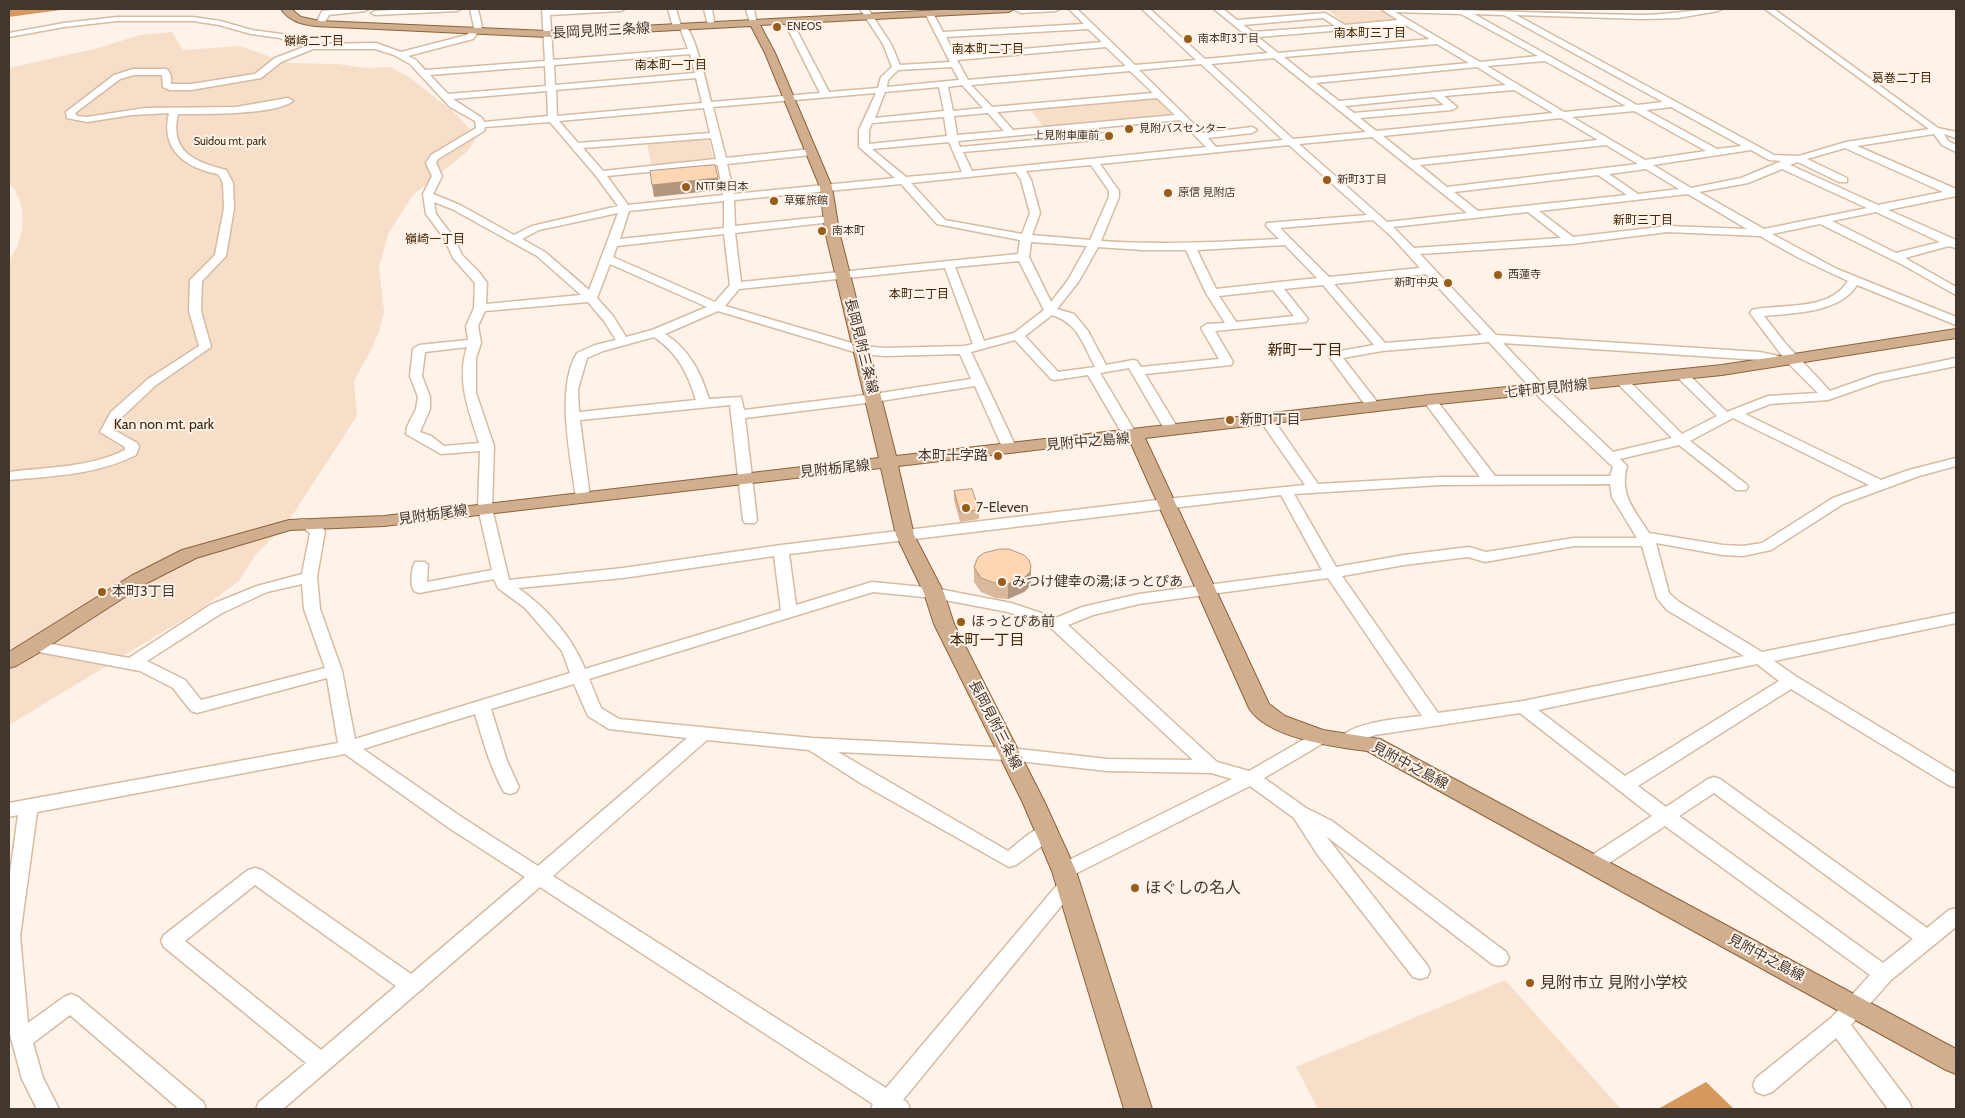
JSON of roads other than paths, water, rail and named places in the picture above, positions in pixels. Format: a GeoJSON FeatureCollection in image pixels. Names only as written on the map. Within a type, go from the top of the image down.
{"type":"FeatureCollection","features":[{"type":"Feature","properties":{"kind":"main road","name":"長岡見附三条線"},"geometry":{"type":"LineString","coordinates":[[286,9],[294,17],[322,24],[547,34],[754,23],[770,53],[826,187],[831,219],[861,350],[906,535],[934,593],[944,624],[1010,754],[1066,878],[1138,1109]]}},
{"type":"Feature","properties":{"kind":"main road"},"geometry":{"type":"LineString","coordinates":[[754,23],[866,13],[929,13],[1009,9]]}},
{"type":"Feature","properties":{"kind":"main road","name":"七軒町見附線"},"geometry":{"type":"LineString","coordinates":[[1132,435],[1428,400],[1681,374],[1789,360],[1956,333]]}},
{"type":"Feature","properties":{"kind":"main road","name":"見附中之島線"},"geometry":{"type":"LineString","coordinates":[[889,463],[1132,435],[1166,503],[1260,708],[1277,721],[1321,737],[1349,739],[1372,744],[1956,1062]]}},
{"type":"Feature","properties":{"kind":"main road","name":"見附栃尾線"},"geometry":{"type":"LineString","coordinates":[[9,661],[138,580],[189,554],[267,530],[304,523],[384,522],[485,508],[889,463]]}},
{"type":"Feature","properties":{"kind":"street"},"geometry":{"type":"LineString","coordinates":[[288,101],[241,110],[149,109],[86,119],[70,116],[71,112],[80,104],[117,77],[133,72],[165,72],[167,76],[166,85],[170,88],[191,87],[258,76],[278,60],[309,45],[322,24],[325,13],[365,9]]}},
{"type":"Feature","properties":{"kind":"street"},"geometry":{"type":"LineString","coordinates":[[372,26],[374,24],[374,11],[458,9]]}},
{"type":"Feature","properties":{"kind":"street"},"geometry":{"type":"LineString","coordinates":[[400,55],[467,38],[474,34],[478,27],[474,9]]}},
{"type":"Feature","properties":{"kind":"street"},"geometry":{"type":"LineString","coordinates":[[621,9],[546,11],[553,120],[600,174],[625,208]]}},
{"type":"Feature","properties":{"kind":"street"},"geometry":{"type":"LineString","coordinates":[[672,9],[693,52],[722,162],[729,197],[730,231],[736,286]]}},
{"type":"Feature","properties":{"kind":"street"},"geometry":{"type":"LineString","coordinates":[[708,9],[712,25]]}},
{"type":"Feature","properties":{"kind":"street"},"geometry":{"type":"LineString","coordinates":[[750,9],[754,23]]}},
{"type":"Feature","properties":{"kind":"street"},"geometry":{"type":"LineString","coordinates":[[1017,9],[1021,11],[1056,9]]}},
{"type":"Feature","properties":{"kind":"street"},"geometry":{"type":"LineString","coordinates":[[1073,9],[1213,149]]}},
{"type":"Feature","properties":{"kind":"street"},"geometry":{"type":"LineString","coordinates":[[1146,9],[1202,62],[1377,217],[1430,270],[1539,390],[1620,466],[1616,480],[1618,496],[1646,539],[1662,595],[1673,606],[1791,681],[1956,781]]}},
{"type":"Feature","properties":{"kind":"street"},"geometry":{"type":"LineString","coordinates":[[1218,9],[1474,214]]}},
{"type":"Feature","properties":{"kind":"street"},"geometry":{"type":"LineString","coordinates":[[1376,9],[1460,10],[1642,17],[1678,16],[1718,9]]}},
{"type":"Feature","properties":{"kind":"street"},"geometry":{"type":"LineString","coordinates":[[1385,9],[1801,255],[1855,280],[1956,321]]}},
{"type":"Feature","properties":{"kind":"street"},"geometry":{"type":"LineString","coordinates":[[1769,9],[1938,130],[1956,135]]}},
{"type":"Feature","properties":{"kind":"street"},"geometry":{"type":"LineString","coordinates":[[1460,10],[1717,153]]}},
{"type":"Feature","properties":{"kind":"street"},"geometry":{"type":"LineString","coordinates":[[1503,12],[1772,158],[1796,159],[1843,180]]}},
{"type":"Feature","properties":{"kind":"street"},"geometry":{"type":"LineString","coordinates":[[866,13],[888,44],[896,68]]}},
{"type":"Feature","properties":{"kind":"street"},"geometry":{"type":"LineString","coordinates":[[929,13],[965,83],[1010,133]]}},
{"type":"Feature","properties":{"kind":"street"},"geometry":{"type":"LineString","coordinates":[[1236,23],[1325,15],[1343,27]]}},
{"type":"Feature","properties":{"kind":"street"},"geometry":{"type":"LineString","coordinates":[[9,35],[117,19],[193,20],[220,22],[251,32],[281,36],[309,45],[376,46],[413,62],[452,105],[479,120],[481,124]]}},
{"type":"Feature","properties":{"kind":"street"},"geometry":{"type":"LineString","coordinates":[[788,21],[826,95]]}},
{"type":"Feature","properties":{"kind":"street"},"geometry":{"type":"LineString","coordinates":[[1252,35],[1407,22]]}},
{"type":"Feature","properties":{"kind":"street"},"geometry":{"type":"LineString","coordinates":[[941,35],[1090,26]]}},
{"type":"Feature","properties":{"kind":"street"},"geometry":{"type":"LineString","coordinates":[[481,124],[553,120],[1439,41]]}},
{"type":"Feature","properties":{"kind":"street"},"geometry":{"type":"LineString","coordinates":[[1109,44],[896,68],[884,79],[880,100],[864,130],[864,147],[902,180],[941,222],[1026,238],[1094,244],[1190,248],[1287,242]]}},
{"type":"Feature","properties":{"kind":"street"},"geometry":{"type":"LineString","coordinates":[[424,73],[693,52]]}},
{"type":"Feature","properties":{"kind":"street"},"geometry":{"type":"LineString","coordinates":[[1307,81],[1582,54]]}},
{"type":"Feature","properties":{"kind":"street"},"geometry":{"type":"LineString","coordinates":[[446,97],[700,75]]}},
{"type":"Feature","properties":{"kind":"street"},"geometry":{"type":"LineString","coordinates":[[943,85],[948,100],[952,139],[968,173]]}},
{"type":"Feature","properties":{"kind":"street"},"geometry":{"type":"LineString","coordinates":[[1335,104],[1515,87]]}},
{"type":"Feature","properties":{"kind":"street"},"geometry":{"type":"LineString","coordinates":[[1352,116],[1452,107],[1435,94]]}},
{"type":"Feature","properties":{"kind":"street"},"geometry":{"type":"LineString","coordinates":[[868,121],[1158,95]]}},
{"type":"Feature","properties":{"kind":"street"},"geometry":{"type":"LineString","coordinates":[[958,150],[1116,147],[1213,149],[1674,104]]}},
{"type":"Feature","properties":{"kind":"street"},"geometry":{"type":"LineString","coordinates":[[9,476],[90,467],[119,459],[131,452],[132,446],[126,440],[107,432],[116,415],[152,382],[205,347],[195,310],[196,280],[220,256],[229,208],[228,183],[222,172],[192,163],[180,152],[174,142],[171,124],[174,110]]}},
{"type":"Feature","properties":{"kind":"street"},"geometry":{"type":"LineString","coordinates":[[864,147],[1182,117]]}},
{"type":"Feature","properties":{"kind":"street"},"geometry":{"type":"LineString","coordinates":[[481,124],[481,128],[470,136],[434,157],[431,163],[437,176],[429,189],[429,196],[431,214],[449,238],[457,256],[475,274],[481,284],[480,308],[472,326],[475,344],[470,358],[469,374],[470,393],[487,446],[485,508],[502,579],[531,604],[569,649],[594,712],[616,725],[812,744],[1010,754],[1107,766],[1211,767],[1251,778],[1300,813],[1325,826],[1499,958]]}},
{"type":"Feature","properties":{"kind":"street"},"geometry":{"type":"LineString","coordinates":[[1098,125],[1116,147]]}},
{"type":"Feature","properties":{"kind":"street"},"geometry":{"type":"LineString","coordinates":[[1200,136],[1252,130]]}},
{"type":"Feature","properties":{"kind":"street"},"geometry":{"type":"LineString","coordinates":[[1385,225],[1690,190],[1744,181],[1796,159],[1846,145],[1938,130]]}},
{"type":"Feature","properties":{"kind":"street"},"geometry":{"type":"LineString","coordinates":[[1938,130],[1945,143],[1956,149]]}},
{"type":"Feature","properties":{"kind":"street"},"geometry":{"type":"LineString","coordinates":[[577,146],[715,135]]}},
{"type":"Feature","properties":{"kind":"street"},"geometry":{"type":"LineString","coordinates":[[1410,163],[1608,142]]}},
{"type":"Feature","properties":{"kind":"street"},"geometry":{"type":"LineString","coordinates":[[1846,145],[1955,193]]}},
{"type":"Feature","properties":{"kind":"street"},"geometry":{"type":"LineString","coordinates":[[513,238],[536,228],[625,208],[1093,161],[1116,147]]}},
{"type":"Feature","properties":{"kind":"street"},"geometry":{"type":"LineString","coordinates":[[1444,190],[1600,172],[1753,147]]}},
{"type":"Feature","properties":{"kind":"street"},"geometry":{"type":"LineString","coordinates":[[600,174],[811,152]]}},
{"type":"Feature","properties":{"kind":"street"},"geometry":{"type":"LineString","coordinates":[[607,259],[717,307],[861,350],[885,352],[964,350],[1018,336],[1050,311],[1073,281],[1094,244],[1114,197],[1114,191],[1093,161]]}},
{"type":"Feature","properties":{"kind":"street"},"geometry":{"type":"LineString","coordinates":[[1782,165],[1876,210],[1954,243]]}},
{"type":"Feature","properties":{"kind":"street"},"geometry":{"type":"LineString","coordinates":[[1019,168],[1026,180],[1035,213],[1026,238],[1023,257],[1050,311],[1070,317],[1082,331],[1097,370],[1132,435]]}},
{"type":"Feature","properties":{"kind":"street"},"geometry":{"type":"LineString","coordinates":[[1600,172],[1635,196]]}},
{"type":"Feature","properties":{"kind":"street"},"geometry":{"type":"LineString","coordinates":[[1412,251],[1571,241],[1668,229],[1762,233],[1955,193]]}},
{"type":"Feature","properties":{"kind":"street"},"geometry":{"type":"LineString","coordinates":[[429,196],[456,207],[541,254],[591,298],[609,319],[623,342]]}},
{"type":"Feature","properties":{"kind":"street"},"geometry":{"type":"LineString","coordinates":[[591,298],[625,208]]}},
{"type":"Feature","properties":{"kind":"street"},"geometry":{"type":"LineString","coordinates":[[1529,208],[1571,241]]}},
{"type":"Feature","properties":{"kind":"street"},"geometry":{"type":"LineString","coordinates":[[1377,217],[1270,225],[1327,282],[1382,347]]}},
{"type":"Feature","properties":{"kind":"street"},"geometry":{"type":"LineString","coordinates":[[613,243],[831,219]]}},
{"type":"Feature","properties":{"kind":"street"},"geometry":{"type":"LineString","coordinates":[[1823,221],[1895,257],[1956,292]]}},
{"type":"Feature","properties":{"kind":"street"},"geometry":{"type":"LineString","coordinates":[[1895,257],[1954,243]]}},
{"type":"Feature","properties":{"kind":"street"},"geometry":{"type":"LineString","coordinates":[[1190,248],[1212,293],[1233,326]]}},
{"type":"Feature","properties":{"kind":"street"},"geometry":{"type":"LineString","coordinates":[[583,498],[573,417],[572,390],[581,356],[599,348],[656,333],[717,307],[736,286],[1023,257]]}},
{"type":"Feature","properties":{"kind":"street"},"geometry":{"type":"LineString","coordinates":[[949,265],[980,346]]}},
{"type":"Feature","properties":{"kind":"street"},"geometry":{"type":"LineString","coordinates":[[1212,293],[1430,270]]}},
{"type":"Feature","properties":{"kind":"street"},"geometry":{"type":"LineString","coordinates":[[1828,396],[1789,360],[1756,312],[1800,308],[1835,299],[1848,291],[1853,286],[1855,280]]}},
{"type":"Feature","properties":{"kind":"street"},"geometry":{"type":"LineString","coordinates":[[1137,371],[1227,362],[1207,328],[1302,319],[1278,287]]}},
{"type":"Feature","properties":{"kind":"street"},"geometry":{"type":"LineString","coordinates":[[480,308],[591,298]]}},
{"type":"Feature","properties":{"kind":"street"},"geometry":{"type":"LineString","coordinates":[[656,333],[663,337],[689,363],[697,377],[703,402]]}},
{"type":"Feature","properties":{"kind":"street"},"geometry":{"type":"LineString","coordinates":[[1018,336],[1055,376],[1133,364],[1172,430]]}},
{"type":"Feature","properties":{"kind":"street"},"geometry":{"type":"LineString","coordinates":[[1374,406],[1335,356],[1382,347],[1490,338],[1720,353],[1789,360]]}},
{"type":"Feature","properties":{"kind":"street"},"geometry":{"type":"LineString","coordinates":[[475,344],[419,349],[416,376],[424,397],[423,409],[414,427],[413,434],[426,439],[441,450],[487,446]]}},
{"type":"Feature","properties":{"kind":"street"},"geometry":{"type":"LineString","coordinates":[[964,350],[1010,449]]}},
{"type":"Feature","properties":{"kind":"street"},"geometry":{"type":"LineString","coordinates":[[1610,457],[1681,440],[1730,415],[1768,400],[1828,396],[1880,378],[1956,362]]}},
{"type":"Feature","properties":{"kind":"street"},"geometry":{"type":"LineString","coordinates":[[1681,374],[1730,415],[1882,486]]}},
{"type":"Feature","properties":{"kind":"street"},"geometry":{"type":"LineString","coordinates":[[1622,381],[1681,440],[1741,487]]}},
{"type":"Feature","properties":{"kind":"street"},"geometry":{"type":"LineString","coordinates":[[737,415],[874,398],[978,382]]}},
{"type":"Feature","properties":{"kind":"street"},"geometry":{"type":"LineString","coordinates":[[573,417],[736,400],[750,520]]}},
{"type":"Feature","properties":{"kind":"street"},"geometry":{"type":"LineString","coordinates":[[1428,400],[1490,480]]}},
{"type":"Feature","properties":{"kind":"street"},"geometry":{"type":"LineString","coordinates":[[1266,419],[1314,488]]}},
{"type":"Feature","properties":{"kind":"street"},"geometry":{"type":"LineString","coordinates":[[1057,624],[1088,611],[1138,598],[1206,591],[1332,573],[1404,560],[1469,552],[1485,557],[1574,542],[1646,539],[1723,550],[1743,551],[1766,547],[1838,501],[1914,473],[1956,462]]}},
{"type":"Feature","properties":{"kind":"street"},"geometry":{"type":"LineString","coordinates":[[420,565],[419,588],[502,579],[622,573],[781,550],[1285,490],[1440,481],[1616,480]]}},
{"type":"Feature","properties":{"kind":"street"},"geometry":{"type":"LineString","coordinates":[[1285,490],[1332,573],[1433,719]]}},
{"type":"Feature","properties":{"kind":"street"},"geometry":{"type":"LineString","coordinates":[[304,523],[318,531],[309,577],[312,609],[334,671],[348,747],[456,822],[889,1107],[1066,878],[1251,778],[1321,737]]}},
{"type":"Feature","properties":{"kind":"street"},"geometry":{"type":"LineString","coordinates":[[781,550],[789,612]]}},
{"type":"Feature","properties":{"kind":"street"},"geometry":{"type":"LineString","coordinates":[[131,664],[216,609],[262,589],[309,577]]}},
{"type":"Feature","properties":{"kind":"street"},"geometry":{"type":"LineString","coordinates":[[48,1109],[33,1079],[16,1019],[10,936],[24,844],[18,809],[348,747],[872,586],[934,593],[1011,608],[1057,624],[1211,767]]}},
{"type":"Feature","properties":{"kind":"street"},"geometry":{"type":"LineString","coordinates":[[1349,739],[1372,729],[1523,707],[1760,660],[1956,618]]}},
{"type":"Feature","properties":{"kind":"street"},"geometry":{"type":"LineString","coordinates":[[9,669],[31,648],[144,666],[179,684],[197,707],[334,671]]}},
{"type":"Feature","properties":{"kind":"street"},"geometry":{"type":"LineString","coordinates":[[1624,786],[1791,681]]}},
{"type":"Feature","properties":{"kind":"street"},"geometry":{"type":"LineString","coordinates":[[481,706],[498,761],[510,788]]}},
{"type":"Feature","properties":{"kind":"street"},"geometry":{"type":"LineString","coordinates":[[1523,707],[1624,786],[1787,907],[1884,974]]}},
{"type":"Feature","properties":{"kind":"street"},"geometry":{"type":"LineString","coordinates":[[275,1107],[322,1062],[704,734]]}},
{"type":"Feature","properties":{"kind":"street"},"geometry":{"type":"LineString","coordinates":[[812,744],[868,779],[1009,860],[1046,832]]}},
{"type":"Feature","properties":{"kind":"street"},"geometry":{"type":"LineString","coordinates":[[1592,864],[1714,784],[1927,939]]}},
{"type":"Feature","properties":{"kind":"street"},"geometry":{"type":"LineString","coordinates":[[1300,813],[1324,849],[1420,971]]}},
{"type":"Feature","properties":{"kind":"street"},"geometry":{"type":"LineString","coordinates":[[322,1062],[171,941],[255,875],[412,986]]}},
{"type":"Feature","properties":{"kind":"street"},"geometry":{"type":"LineString","coordinates":[[1764,1085],[1838,1024],[1884,974],[1956,916]]}},
{"type":"Feature","properties":{"kind":"street"},"geometry":{"type":"LineString","coordinates":[[22,1039],[71,1003],[195,1109]]}},
{"type":"Feature","properties":{"kind":"street"},"geometry":{"type":"LineString","coordinates":[[1838,1024],[1901,1109]]}},
{"type":"Feature","properties":{"kind":"place","name":"ENEOS"},"geometry":{"type":"Point","coordinates":[777,27]}},
{"type":"Feature","properties":{"kind":"place","name":"南本町3丁目"},"geometry":{"type":"Point","coordinates":[1188,39]}},
{"type":"Feature","properties":{"kind":"place","name":"見附バスセンター"},"geometry":{"type":"Point","coordinates":[1129,129]}},
{"type":"Feature","properties":{"kind":"place","name":"上見附車庫前"},"geometry":{"type":"Point","coordinates":[1109,136]}},
{"type":"Feature","properties":{"kind":"place","name":"新町3丁目"},"geometry":{"type":"Point","coordinates":[1327,180]}},
{"type":"Feature","properties":{"kind":"place","name":"NTT東日本"},"geometry":{"type":"Point","coordinates":[686,187]}},
{"type":"Feature","properties":{"kind":"place","name":"原信 見附店"},"geometry":{"type":"Point","coordinates":[1168,193]}},
{"type":"Feature","properties":{"kind":"place","name":"草薙旅館"},"geometry":{"type":"Point","coordinates":[774,201]}},
{"type":"Feature","properties":{"kind":"place","name":"南本町"},"geometry":{"type":"Point","coordinates":[822,231]}},
{"type":"Feature","properties":{"kind":"place","name":"西蓮寺"},"geometry":{"type":"Point","coordinates":[1498,275]}},
{"type":"Feature","properties":{"kind":"place","name":"新町中央"},"geometry":{"type":"Point","coordinates":[1448,283]}},
{"type":"Feature","properties":{"kind":"place","name":"新町1丁目"},"geometry":{"type":"Point","coordinates":[1230,420]}},
{"type":"Feature","properties":{"kind":"place","name":"本町十字路"},"geometry":{"type":"Point","coordinates":[998,456]}},
{"type":"Feature","properties":{"kind":"place","name":"7-Eleven"},"geometry":{"type":"Point","coordinates":[966,508]}},
{"type":"Feature","properties":{"kind":"place","name":"みつけ健幸の湯;ほっとぴあ"},"geometry":{"type":"Point","coordinates":[1002,582]}},
{"type":"Feature","properties":{"kind":"place","name":"本町3丁目"},"geometry":{"type":"Point","coordinates":[102,592]}},
{"type":"Feature","properties":{"kind":"place","name":"ほっとぴあ前"},"geometry":{"type":"Point","coordinates":[961,622]}},
{"type":"Feature","properties":{"kind":"place","name":"ほぐしの名人"},"geometry":{"type":"Point","coordinates":[1135,888]}},
{"type":"Feature","properties":{"kind":"place","name":"見附市立 見附小学校"},"geometry":{"type":"Point","coordinates":[1530,983]}},
{"type":"Feature","properties":{"kind":"district","name":"南本町三丁目"},"geometry":{"type":"Point","coordinates":[1370,33]}},
{"type":"Feature","properties":{"kind":"district","name":"嶺崎二丁目"},"geometry":{"type":"Point","coordinates":[314,41]}},
{"type":"Feature","properties":{"kind":"district","name":"南本町二丁目"},"geometry":{"type":"Point","coordinates":[988,49]}},
{"type":"Feature","properties":{"kind":"district","name":"南本町一丁目"},"geometry":{"type":"Point","coordinates":[671,65]}},
{"type":"Feature","properties":{"kind":"district","name":"葛巻二丁目"},"geometry":{"type":"Point","coordinates":[1902,78]}},
{"type":"Feature","properties":{"kind":"district","name":"新町三丁目"},"geometry":{"type":"Point","coordinates":[1643,220]}},
{"type":"Feature","properties":{"kind":"district","name":"嶺崎一丁目"},"geometry":{"type":"Point","coordinates":[435,239]}},
{"type":"Feature","properties":{"kind":"district","name":"本町二丁目"},"geometry":{"type":"Point","coordinates":[919,294]}},
{"type":"Feature","properties":{"kind":"district","name":"新町一丁目"},"geometry":{"type":"Point","coordinates":[1305,351]}},
{"type":"Feature","properties":{"kind":"district","name":"本町一丁目"},"geometry":{"type":"Point","coordinates":[987,641]}},
{"type":"Feature","properties":{"kind":"park label","name":"Suidou mt. park"},"geometry":{"type":"Point","coordinates":[230,142]}},
{"type":"Feature","properties":{"kind":"park label","name":"Kan non mt. park"},"geometry":{"type":"Point","coordinates":[164,425]}}]}
